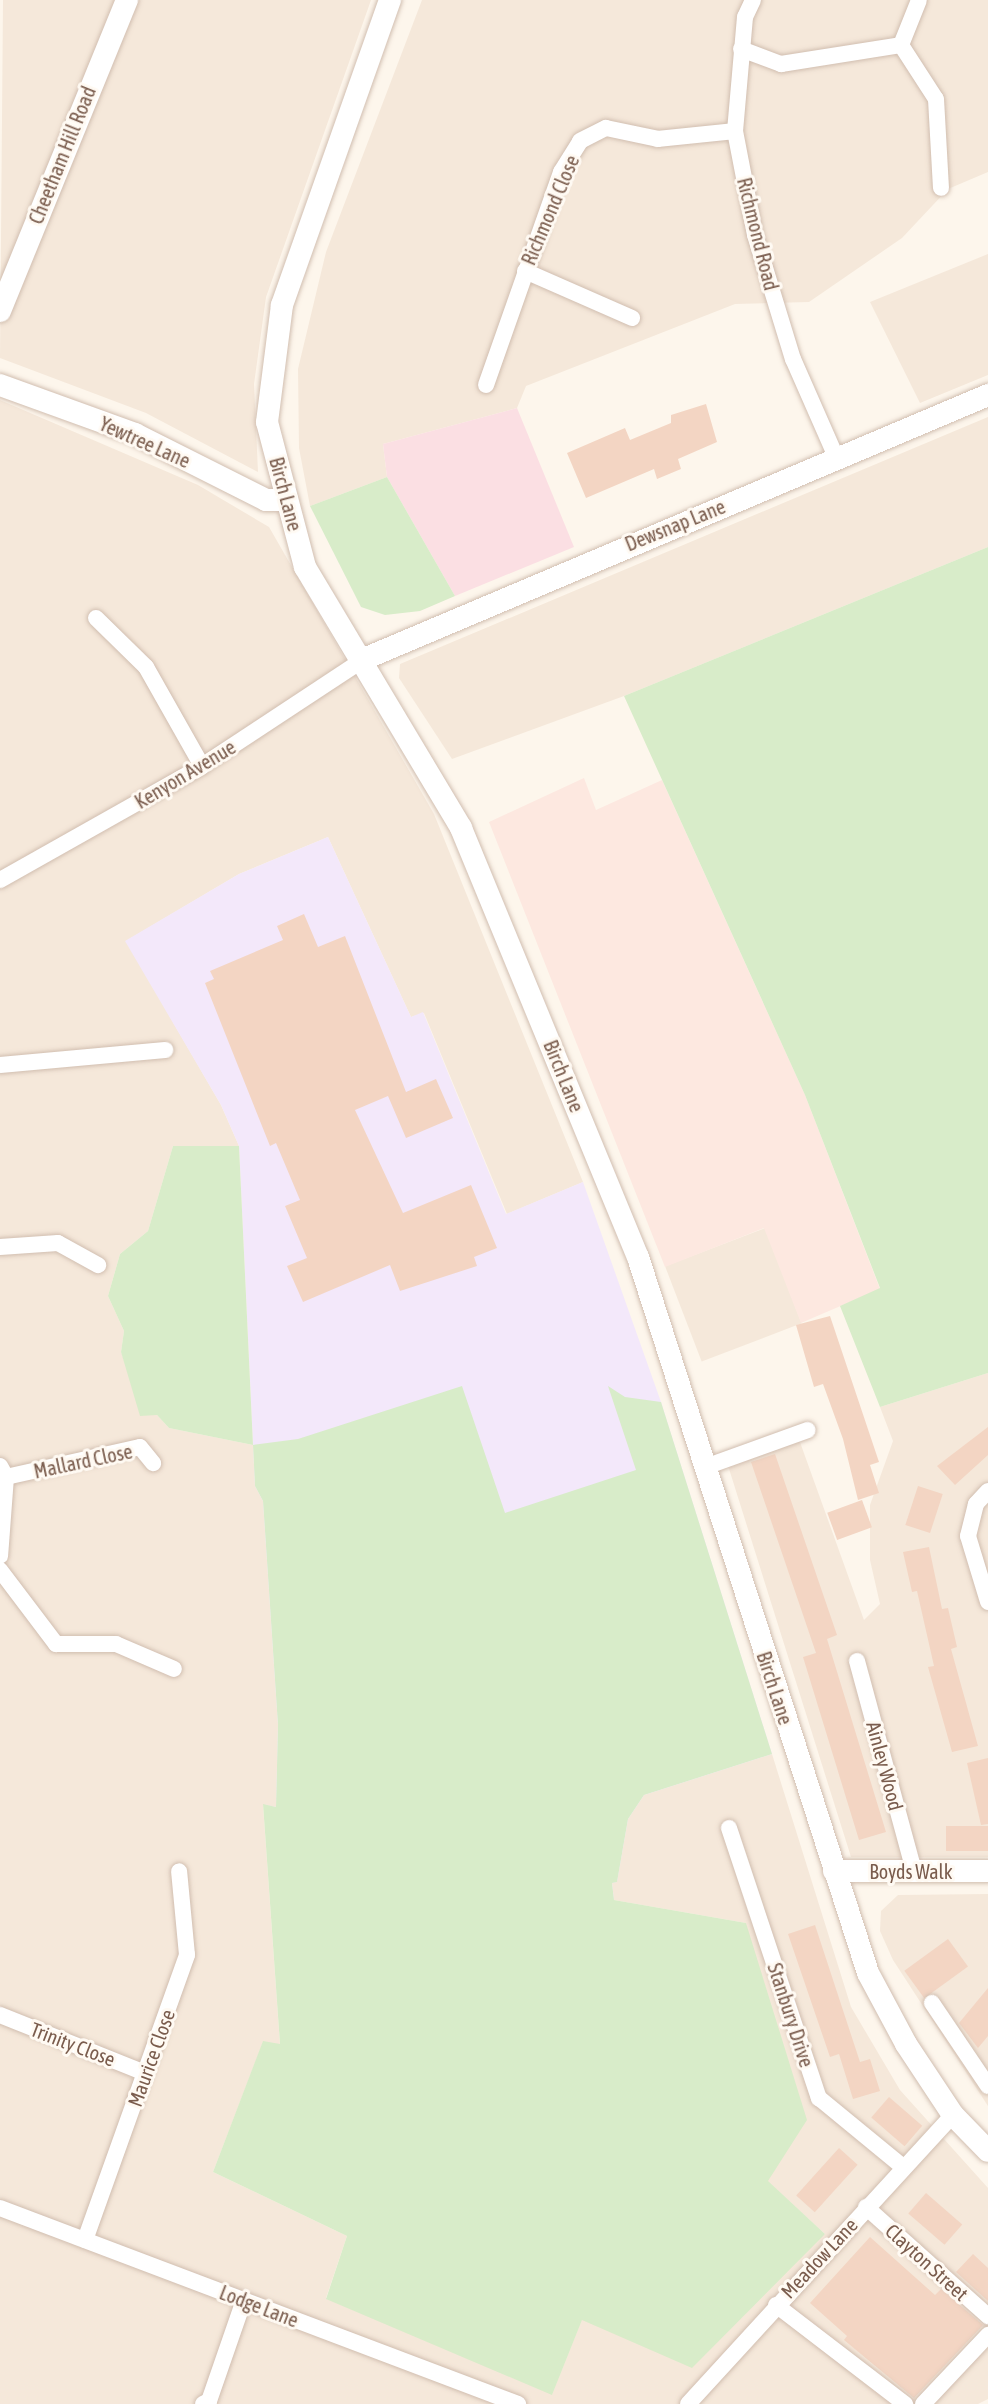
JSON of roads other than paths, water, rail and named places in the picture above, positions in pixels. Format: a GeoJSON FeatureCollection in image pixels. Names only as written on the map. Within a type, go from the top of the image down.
{"type":"FeatureCollection","features":[{"type":"Feature","properties":{"kind":"main road","name":"Cheetham Hill Road"},"geometry":{"type":"LineString","coordinates":[[0,311],[127,0]]}},
{"type":"Feature","properties":{"kind":"main road","name":"Birch Lane"},"geometry":{"type":"LineString","coordinates":[[390,0],[282,305],[267,422],[305,567],[364,659],[461,828],[638,1257],[868,1973],[906,2044],[953,2115],[988,2151]]}},
{"type":"Feature","properties":{"kind":"main road","name":"Yewtree Lane"},"geometry":{"type":"LineString","coordinates":[[0,385],[135,434],[266,500],[287,500]]}},
{"type":"Feature","properties":{"kind":"main road","name":"Dewsnap Lane"},"geometry":{"type":"LineString","coordinates":[[364,659],[988,395]]}},
{"type":"Feature","properties":{"kind":"main road","name":"Boyds Walk"},"geometry":{"type":"LineString","coordinates":[[834,1871],[988,1871]]}},
{"type":"Feature","properties":{"kind":"street","name":"Richmond Road"},"geometry":{"type":"LineString","coordinates":[[753,0],[745,17],[735,131],[759,249],[793,359],[837,459]]}},
{"type":"Feature","properties":{"kind":"street"},"geometry":{"type":"LineString","coordinates":[[901,45],[919,0]]}},
{"type":"Feature","properties":{"kind":"street"},"geometry":{"type":"LineString","coordinates":[[741,49],[781,64],[901,45]]}},
{"type":"Feature","properties":{"kind":"street"},"geometry":{"type":"LineString","coordinates":[[901,45],[936,99],[941,188]]}},
{"type":"Feature","properties":{"kind":"street","name":"Richmond Close"},"geometry":{"type":"LineString","coordinates":[[486,385],[561,172],[588,136],[606,128],[658,139],[735,131]]}},
{"type":"Feature","properties":{"kind":"street"},"geometry":{"type":"LineString","coordinates":[[525,271],[632,318]]}},
{"type":"Feature","properties":{"kind":"street"},"geometry":{"type":"LineString","coordinates":[[96,618],[146,667],[202,766]]}},
{"type":"Feature","properties":{"kind":"street","name":"Kenyon Avenue"},"geometry":{"type":"LineString","coordinates":[[0,880],[202,766],[364,659]]}},
{"type":"Feature","properties":{"kind":"street"},"geometry":{"type":"LineString","coordinates":[[0,1065],[165,1050]]}},
{"type":"Feature","properties":{"kind":"street"},"geometry":{"type":"LineString","coordinates":[[0,1247],[58,1243],[98,1265]]}},
{"type":"Feature","properties":{"kind":"street"},"geometry":{"type":"LineString","coordinates":[[705,1467],[808,1430]]}},
{"type":"Feature","properties":{"kind":"street","name":"Mallard Close"},"geometry":{"type":"LineString","coordinates":[[3,1471],[140,1447],[153,1463]]}},
{"type":"Feature","properties":{"kind":"street"},"geometry":{"type":"LineString","coordinates":[[0,1556],[3,1471]]}},
{"type":"Feature","properties":{"kind":"street"},"geometry":{"type":"LineString","coordinates":[[988,1491],[976,1504],[968,1536],[988,1602]]}},
{"type":"Feature","properties":{"kind":"street"},"geometry":{"type":"LineString","coordinates":[[0,1570],[56,1644],[116,1644],[174,1669]]}},
{"type":"Feature","properties":{"kind":"street","name":"Ainley Wood"},"geometry":{"type":"LineString","coordinates":[[857,1661],[914,1871]]}},
{"type":"Feature","properties":{"kind":"street","name":"Stanbury Drive"},"geometry":{"type":"LineString","coordinates":[[729,1828],[819,2098],[903,2167]]}},
{"type":"Feature","properties":{"kind":"street","name":"Maurice Close"},"geometry":{"type":"LineString","coordinates":[[85,2240],[187,1955],[179,1871]]}},
{"type":"Feature","properties":{"kind":"street"},"geometry":{"type":"LineString","coordinates":[[932,2003],[988,2086]]}},
{"type":"Feature","properties":{"kind":"street","name":"Trinity Close"},"geometry":{"type":"LineString","coordinates":[[0,2015],[145,2073]]}},
{"type":"Feature","properties":{"kind":"street","name":"Meadow Lane"},"geometry":{"type":"LineString","coordinates":[[688,2404],[953,2115]]}},
{"type":"Feature","properties":{"kind":"street","name":"Clayton Street"},"geometry":{"type":"LineString","coordinates":[[866,2207],[988,2316]]}},
{"type":"Feature","properties":{"kind":"street","name":"Lodge Lane"},"geometry":{"type":"LineString","coordinates":[[0,2208],[518,2404]]}},
{"type":"Feature","properties":{"kind":"street"},"geometry":{"type":"LineString","coordinates":[[203,2404],[209,2401],[244,2300]]}},
{"type":"Feature","properties":{"kind":"street"},"geometry":{"type":"LineString","coordinates":[[776,2305],[905,2404]]}},
{"type":"Feature","properties":{"kind":"street"},"geometry":{"type":"LineString","coordinates":[[923,2404],[988,2335]]}}]}
